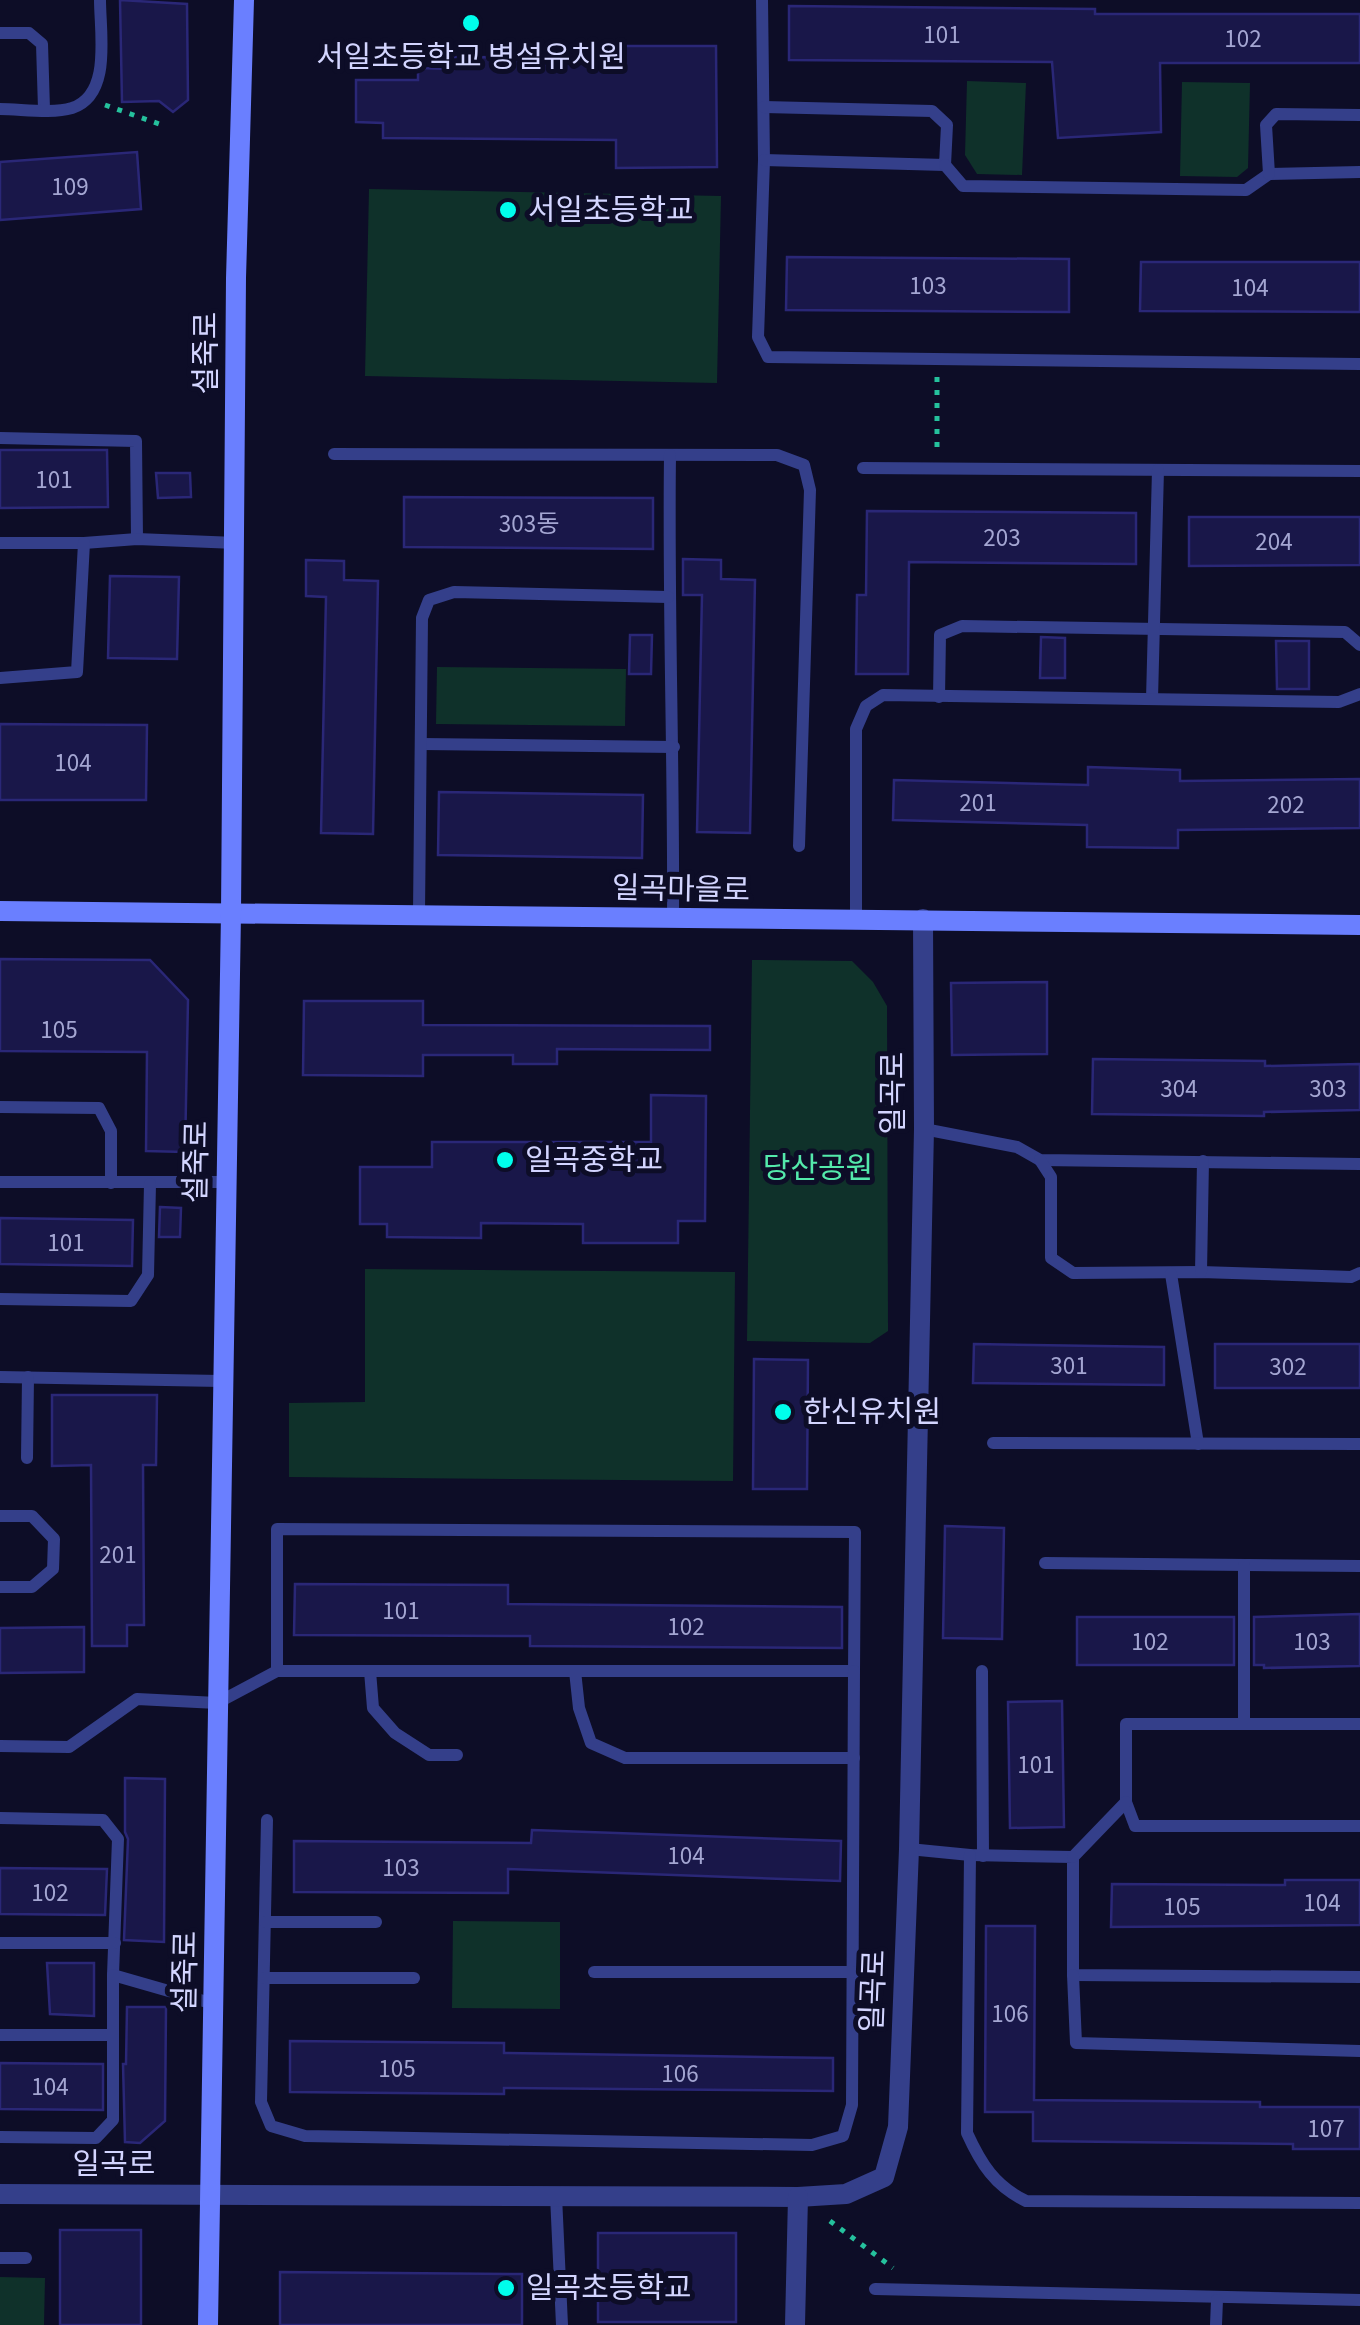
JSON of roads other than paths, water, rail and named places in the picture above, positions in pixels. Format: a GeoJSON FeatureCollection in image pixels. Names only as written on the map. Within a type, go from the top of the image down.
{"type":"FeatureCollection","features":[{"type":"Feature","properties":{"kind":"main road","name":"설죽로"},"geometry":{"type":"LineString","coordinates":[[208,2325],[231,913],[236,278],[244,0]]}},
{"type":"Feature","properties":{"kind":"main road","name":"일곡마을로"},"geometry":{"type":"LineString","coordinates":[[0,911],[1360,926]]}},
{"type":"Feature","properties":{"kind":"street","name":"일곡로"},"geometry":{"type":"LineString","coordinates":[[0,2194],[798,2196],[846,2194],[884,2177],[898,2127],[909,1850],[924,1129],[923,919]]}},
{"type":"Feature","properties":{"kind":"street"},"geometry":{"type":"LineString","coordinates":[[795,2325],[798,2196]]}},
{"type":"Feature","properties":{"kind":"lane"},"geometry":{"type":"LineString","coordinates":[[0,109],[70,108],[88,98],[99,80],[100,0]]}},
{"type":"Feature","properties":{"kind":"lane"},"geometry":{"type":"LineString","coordinates":[[762,0],[764,160],[758,338],[768,357],[1360,364]]}},
{"type":"Feature","properties":{"kind":"lane"},"geometry":{"type":"LineString","coordinates":[[0,34],[29,33],[42,44],[44,109]]}},
{"type":"Feature","properties":{"kind":"lane"},"geometry":{"type":"LineString","coordinates":[[764,107],[932,111],[947,125],[945,165],[963,186],[1246,190],[1269,174],[1360,172]]}},
{"type":"Feature","properties":{"kind":"lane"},"geometry":{"type":"LineString","coordinates":[[1269,174],[1266,125],[1276,114],[1360,115]]}},
{"type":"Feature","properties":{"kind":"lane"},"geometry":{"type":"LineString","coordinates":[[764,160],[945,165]]}},
{"type":"Feature","properties":{"kind":"lane"},"geometry":{"type":"LineString","coordinates":[[0,438],[136,441],[137,538]]}},
{"type":"Feature","properties":{"kind":"lane"},"geometry":{"type":"LineString","coordinates":[[334,454],[777,456],[804,465],[810,490],[799,846]]}},
{"type":"Feature","properties":{"kind":"lane"},"geometry":{"type":"LineString","coordinates":[[670,455],[672,919]]}},
{"type":"Feature","properties":{"kind":"lane"},"geometry":{"type":"LineString","coordinates":[[863,468],[1360,471]]}},
{"type":"Feature","properties":{"kind":"lane"},"geometry":{"type":"LineString","coordinates":[[1152,699],[1158,470]]}},
{"type":"Feature","properties":{"kind":"lane"},"geometry":{"type":"LineString","coordinates":[[0,543],[84,543],[137,538],[236,544]]}},
{"type":"Feature","properties":{"kind":"lane"},"geometry":{"type":"LineString","coordinates":[[0,678],[76,672],[84,543]]}},
{"type":"Feature","properties":{"kind":"lane"},"geometry":{"type":"LineString","coordinates":[[419,913],[422,618],[428,600],[454,592],[668,597]]}},
{"type":"Feature","properties":{"kind":"lane"},"geometry":{"type":"LineString","coordinates":[[939,697],[940,635],[962,626],[1345,632],[1360,645]]}},
{"type":"Feature","properties":{"kind":"lane"},"geometry":{"type":"LineString","coordinates":[[856,920],[856,729],[866,706],[883,695],[1339,702],[1360,694]]}},
{"type":"Feature","properties":{"kind":"lane"},"geometry":{"type":"LineString","coordinates":[[422,744],[674,746]]}},
{"type":"Feature","properties":{"kind":"lane"},"geometry":{"type":"LineString","coordinates":[[0,1107],[99,1108],[111,1132],[111,1183]]}},
{"type":"Feature","properties":{"kind":"lane"},"geometry":{"type":"LineString","coordinates":[[924,1129],[1017,1147],[1040,1160],[1051,1177],[1051,1258],[1072,1273],[1201,1272],[1351,1278],[1360,1274]]}},
{"type":"Feature","properties":{"kind":"lane"},"geometry":{"type":"LineString","coordinates":[[1040,1160],[1360,1164]]}},
{"type":"Feature","properties":{"kind":"lane"},"geometry":{"type":"LineString","coordinates":[[1201,1272],[1203,1162]]}},
{"type":"Feature","properties":{"kind":"lane"},"geometry":{"type":"LineString","coordinates":[[0,1182],[226,1182]]}},
{"type":"Feature","properties":{"kind":"lane"},"geometry":{"type":"LineString","coordinates":[[0,1299],[130,1301],[148,1275],[150,1184]]}},
{"type":"Feature","properties":{"kind":"lane"},"geometry":{"type":"LineString","coordinates":[[1171,1274],[1198,1444]]}},
{"type":"Feature","properties":{"kind":"lane"},"geometry":{"type":"LineString","coordinates":[[0,1376],[222,1382]]}},
{"type":"Feature","properties":{"kind":"lane"},"geometry":{"type":"LineString","coordinates":[[26,1458],[28,1376]]}},
{"type":"Feature","properties":{"kind":"lane"},"geometry":{"type":"LineString","coordinates":[[993,1443],[1360,1444]]}},
{"type":"Feature","properties":{"kind":"lane"},"geometry":{"type":"LineString","coordinates":[[0,1516],[32,1516],[54,1539],[53,1569],[32,1587],[0,1587]]}},
{"type":"Feature","properties":{"kind":"lane"},"geometry":{"type":"LineString","coordinates":[[268,1820],[261,2102],[270,2126],[305,2136],[812,2145],[843,2136],[852,2105],[855,1532],[277,1529],[277,1672]]}},
{"type":"Feature","properties":{"kind":"lane"},"geometry":{"type":"LineString","coordinates":[[1045,1563],[1360,1566]]}},
{"type":"Feature","properties":{"kind":"lane"},"geometry":{"type":"LineString","coordinates":[[1244,1565],[1244,1724]]}},
{"type":"Feature","properties":{"kind":"lane"},"geometry":{"type":"LineString","coordinates":[[0,1746],[68,1748],[137,1698],[218,1703],[277,1672],[854,1672]]}},
{"type":"Feature","properties":{"kind":"lane"},"geometry":{"type":"LineString","coordinates":[[370,1672],[374,1708],[395,1734],[429,1755],[457,1755]]}},
{"type":"Feature","properties":{"kind":"lane"},"geometry":{"type":"LineString","coordinates":[[576,1672],[578,1708],[591,1742],[625,1758],[854,1758]]}},
{"type":"Feature","properties":{"kind":"lane"},"geometry":{"type":"LineString","coordinates":[[982,1672],[967,2133],[982,2165],[1006,2192],[1026,2202],[1360,2203]]}},
{"type":"Feature","properties":{"kind":"lane"},"geometry":{"type":"LineString","coordinates":[[1360,1724],[1126,1724],[1126,1802],[1135,1826],[1360,1826]]}},
{"type":"Feature","properties":{"kind":"lane"},"geometry":{"type":"LineString","coordinates":[[1126,1802],[1073,1857],[1076,2043],[1360,2051]]}},
{"type":"Feature","properties":{"kind":"lane"},"geometry":{"type":"LineString","coordinates":[[0,1818],[103,1820],[118,1839],[114,2120],[96,2138],[0,2137]]}},
{"type":"Feature","properties":{"kind":"lane"},"geometry":{"type":"LineString","coordinates":[[909,1850],[977,1856],[1073,1857]]}},
{"type":"Feature","properties":{"kind":"lane"},"geometry":{"type":"LineString","coordinates":[[265,1922],[376,1922]]}},
{"type":"Feature","properties":{"kind":"lane"},"geometry":{"type":"LineString","coordinates":[[0,1944],[115,1943]]}},
{"type":"Feature","properties":{"kind":"lane"},"geometry":{"type":"LineString","coordinates":[[594,1972],[853,1972]]}},
{"type":"Feature","properties":{"kind":"lane"},"geometry":{"type":"LineString","coordinates":[[114,1975],[214,2004]]}},
{"type":"Feature","properties":{"kind":"lane"},"geometry":{"type":"LineString","coordinates":[[1073,1975],[1360,1977]]}},
{"type":"Feature","properties":{"kind":"lane"},"geometry":{"type":"LineString","coordinates":[[264,1978],[414,1978]]}},
{"type":"Feature","properties":{"kind":"lane"},"geometry":{"type":"LineString","coordinates":[[0,2035],[114,2035]]}},
{"type":"Feature","properties":{"kind":"lane"},"geometry":{"type":"LineString","coordinates":[[556,2196],[562,2325]]}},
{"type":"Feature","properties":{"kind":"lane"},"geometry":{"type":"LineString","coordinates":[[0,2258],[26,2258]]}},
{"type":"Feature","properties":{"kind":"lane"},"geometry":{"type":"LineString","coordinates":[[875,2290],[1360,2300]]}},
{"type":"Feature","properties":{"kind":"lane"},"geometry":{"type":"LineString","coordinates":[[1216,2325],[1217,2300]]}},
{"type":"Feature","properties":{"kind":"place","name":"서일초등학교 병설유치원"},"geometry":{"type":"Point","coordinates":[471,23]}},
{"type":"Feature","properties":{"kind":"place","name":"서일초등학교"},"geometry":{"type":"Point","coordinates":[508,210]}},
{"type":"Feature","properties":{"kind":"place","name":"일곡중학교"},"geometry":{"type":"Point","coordinates":[505,1160]}},
{"type":"Feature","properties":{"kind":"place","name":"한신유치원"},"geometry":{"type":"Point","coordinates":[783,1412]}},
{"type":"Feature","properties":{"kind":"place","name":"일곡초등학교"},"geometry":{"type":"Point","coordinates":[506,2288]}},
{"type":"Feature","properties":{"kind":"park label","name":"당산공원"},"geometry":{"type":"Point","coordinates":[818,1168]}}]}
